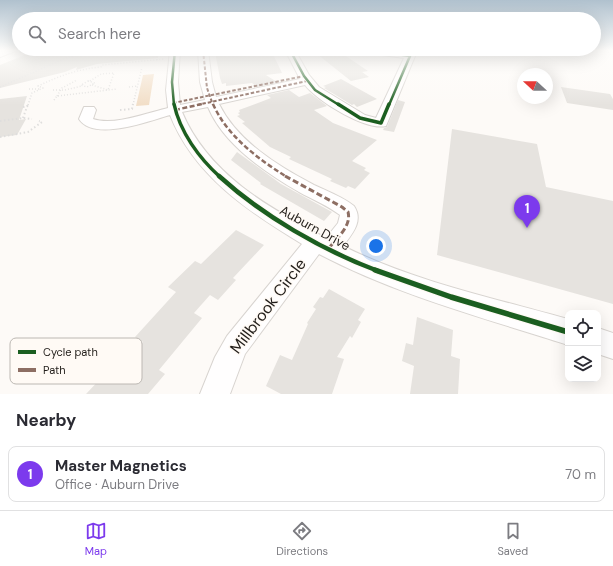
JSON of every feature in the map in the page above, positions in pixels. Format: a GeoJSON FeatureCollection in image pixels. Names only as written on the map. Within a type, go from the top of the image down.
{"type":"FeatureCollection","features":[{"type":"Feature","properties":{"kind":"street","name":"Auburn Drive"},"geometry":{"type":"LineString","coordinates":[[171,68],[174,107],[189,141],[218,175],[239,194],[257,207],[323,245],[380,272],[412,284],[565,331]]}},
{"type":"Feature","properties":{"kind":"street"},"geometry":{"type":"LineString","coordinates":[[205,68],[207,88],[210,99]]}},
{"type":"Feature","properties":{"kind":"street"},"geometry":{"type":"LineString","coordinates":[[301,68],[315,90],[360,118],[381,123],[405,68]]}},
{"type":"Feature","properties":{"kind":"street"},"geometry":{"type":"LineString","coordinates":[[89,110],[86,119],[88,122],[97,125],[109,126],[174,107],[306,78]]}},
{"type":"Feature","properties":{"kind":"street","name":"Millbrook Circle"},"geometry":{"type":"LineString","coordinates":[[210,99],[214,109],[229,129],[250,149],[290,179],[342,207],[348,212],[349,217],[346,224],[323,245],[236,345],[225,367],[215,394]]}},
{"type":"Feature","properties":{"kind":"street"},"geometry":{"type":"LineString","coordinates":[[601,342],[613,346]]}},
{"type":"Feature","properties":{"kind":"path"},"geometry":{"type":"LineString","coordinates":[[0,87],[42,68]]}},
{"type":"Feature","properties":{"kind":"path"},"geometry":{"type":"LineString","coordinates":[[42,89],[43,88],[38,86],[64,74],[69,75],[80,68]]}},
{"type":"Feature","properties":{"kind":"path"},"geometry":{"type":"LineString","coordinates":[[120,110],[132,109],[142,68]]}},
{"type":"Feature","properties":{"kind":"path"},"geometry":{"type":"LineString","coordinates":[[82,86],[84,82],[90,81],[100,74],[114,73],[108,90]]}},
{"type":"Feature","properties":{"kind":"path"},"geometry":{"type":"LineString","coordinates":[[54,100],[60,90],[77,80]]}},
{"type":"Feature","properties":{"kind":"path"},"geometry":{"type":"LineString","coordinates":[[90,81],[95,82],[92,85]]}},
{"type":"Feature","properties":{"kind":"path"},"geometry":{"type":"LineString","coordinates":[[54,90],[71,89],[92,85],[108,90]]}},
{"type":"Feature","properties":{"kind":"path"},"geometry":{"type":"LineString","coordinates":[[129,87],[138,86]]}},
{"type":"Feature","properties":{"kind":"path"},"geometry":{"type":"LineString","coordinates":[[29,89],[42,89]]}},
{"type":"Feature","properties":{"kind":"path"},"geometry":{"type":"LineString","coordinates":[[23,118],[32,93],[42,89]]}},
{"type":"Feature","properties":{"kind":"path"},"geometry":{"type":"LineString","coordinates":[[57,96],[117,89]]}},
{"type":"Feature","properties":{"kind":"path"},"geometry":{"type":"LineString","coordinates":[[23,107],[28,106]]}},
{"type":"Feature","properties":{"kind":"path"},"geometry":{"type":"LineString","coordinates":[[0,121],[23,118],[32,119]]}},
{"type":"Feature","properties":{"kind":"path"},"geometry":{"type":"LineString","coordinates":[[0,137],[28,133],[38,127],[42,122],[39,121]]}},
{"type":"Feature","properties":{"kind":"shaded area"},"geometry":{"type":"Polygon","coordinates":[[[154,74],[149,105],[136,106],[143,75],[154,74]]]}},
{"type":"Feature","properties":{"kind":"building"},"geometry":{"type":"Polygon","coordinates":[[[0,68],[74,68],[65,72],[0,88],[0,68]]]}},
{"type":"Feature","properties":{"kind":"building"},"geometry":{"type":"Polygon","coordinates":[[[218,68],[280,68],[282,73],[266,75],[277,82],[257,87],[252,83],[226,86],[226,83],[222,84],[218,68]]]}},
{"type":"Feature","properties":{"kind":"building"},"geometry":{"type":"Polygon","coordinates":[[[335,68],[364,68],[368,71],[362,72],[369,77],[351,81],[335,68]]]}},
{"type":"Feature","properties":{"kind":"building"},"geometry":{"type":"Polygon","coordinates":[[[341,79],[377,99],[357,107],[323,86],[341,79]]]}},
{"type":"Feature","properties":{"kind":"building"},"geometry":{"type":"Polygon","coordinates":[[[561,87],[610,94],[613,99],[613,110],[567,103],[561,87]]]}},
{"type":"Feature","properties":{"kind":"building"},"geometry":{"type":"Polygon","coordinates":[[[289,90],[299,97],[310,93],[327,106],[314,110],[333,123],[377,140],[352,161],[366,168],[364,170],[370,173],[355,189],[348,186],[346,188],[330,181],[332,179],[289,159],[291,157],[270,147],[242,123],[245,122],[237,116],[240,115],[238,113],[240,112],[239,110],[271,98],[267,95],[289,90]]]}},
{"type":"Feature","properties":{"kind":"building"},"geometry":{"type":"Polygon","coordinates":[[[27,96],[19,120],[26,119],[17,135],[0,137],[0,99],[27,96]]]}},
{"type":"Feature","properties":{"kind":"building"},"geometry":{"type":"Polygon","coordinates":[[[398,100],[405,102],[394,132],[383,130],[387,127],[398,100]]]}},
{"type":"Feature","properties":{"kind":"building"},"geometry":{"type":"Polygon","coordinates":[[[452,129],[537,144],[546,187],[613,201],[613,304],[437,255],[452,129]]]}},
{"type":"Feature","properties":{"kind":"building"},"geometry":{"type":"Polygon","coordinates":[[[237,152],[281,184],[332,212],[324,221],[260,184],[261,183],[231,160],[237,152]]]}},
{"type":"Feature","properties":{"kind":"building"},"geometry":{"type":"Polygon","coordinates":[[[236,230],[264,245],[233,278],[236,280],[218,300],[210,295],[194,313],[202,318],[159,370],[165,374],[148,394],[86,394],[95,384],[142,384],[143,342],[142,338],[135,337],[176,292],[168,287],[195,261],[201,264],[236,230]]]}},
{"type":"Feature","properties":{"kind":"building"},"geometry":{"type":"Polygon","coordinates":[[[329,289],[365,309],[358,320],[361,322],[352,338],[350,336],[337,357],[344,359],[332,394],[281,394],[266,386],[280,355],[292,360],[308,324],[307,323],[316,309],[313,307],[320,297],[323,298],[329,289]]]}},
{"type":"Feature","properties":{"kind":"building"},"geometry":{"type":"Polygon","coordinates":[[[417,317],[453,330],[451,356],[460,359],[458,394],[410,394],[414,366],[402,361],[406,343],[413,345],[417,317]]]}},
{"type":"Feature","properties":{"kind":"marked path"},"geometry":{"type":"LineString","coordinates":[[205,68],[208,93],[217,112],[230,130],[245,146],[283,175],[342,207],[348,212],[349,217],[346,225],[341,234],[329,248]]}},
{"type":"Feature","properties":{"kind":"marked path"},"geometry":{"type":"LineString","coordinates":[[173,103],[304,76]]}},
{"type":"Feature","properties":{"kind":"marked path"},"geometry":{"type":"LineString","coordinates":[[175,110],[307,81]]}},
{"type":"Feature","properties":{"kind":"cycle path"},"geometry":{"type":"LineString","coordinates":[[173,68],[172,82],[174,106],[183,129],[192,145],[214,172],[256,206],[310,239],[338,254],[366,266],[451,297],[565,331]]}},
{"type":"Feature","properties":{"kind":"cycle path"},"geometry":{"type":"LineString","coordinates":[[300,68],[315,90],[360,118],[381,123],[405,68]]}},
{"type":"Feature","properties":{"kind":"place","name":"Master Magnetics"},"geometry":{"type":"Point","coordinates":[527,228]}}]}
